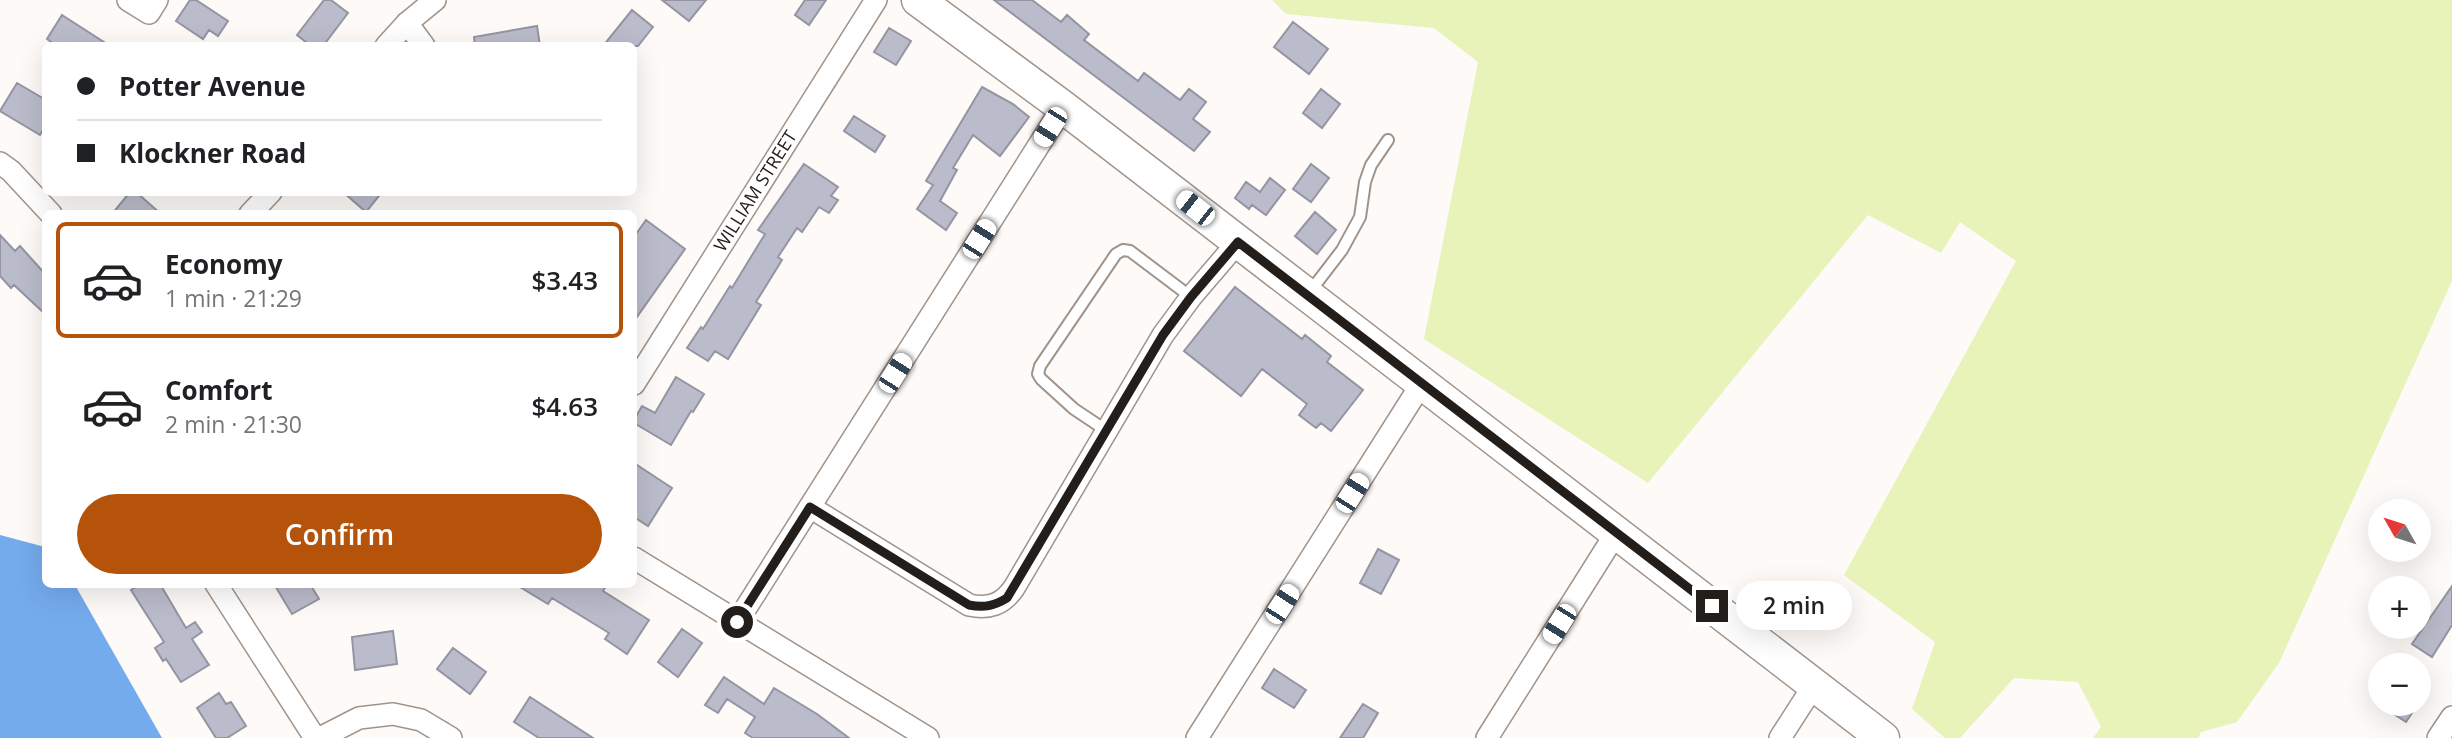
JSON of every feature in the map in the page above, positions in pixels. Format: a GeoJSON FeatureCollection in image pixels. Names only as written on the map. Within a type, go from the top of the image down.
{"type":"FeatureCollection","features":[{"type":"Feature","properties":{"kind":"main road"},"geometry":{"type":"LineString","coordinates":[[918,0],[1063,107],[1883,738]]}},
{"type":"Feature","properties":{"kind":"street"},"geometry":{"type":"LineString","coordinates":[[128,0],[153,7]]}},
{"type":"Feature","properties":{"kind":"street"},"geometry":{"type":"LineString","coordinates":[[390,42],[407,23],[435,0]]}},
{"type":"Feature","properties":{"kind":"street","name":"WILLIAM STREET"},"geometry":{"type":"LineString","coordinates":[[637,379],[876,0]]}},
{"type":"Feature","properties":{"kind":"street"},"geometry":{"type":"LineString","coordinates":[[407,23],[421,42]]}},
{"type":"Feature","properties":{"kind":"street"},"geometry":{"type":"LineString","coordinates":[[737,622],[1063,107]]}},
{"type":"Feature","properties":{"kind":"street"},"geometry":{"type":"LineString","coordinates":[[0,163],[47,210]]}},
{"type":"Feature","properties":{"kind":"street"},"geometry":{"type":"LineString","coordinates":[[254,210],[267,196]]}},
{"type":"Feature","properties":{"kind":"street"},"geometry":{"type":"LineString","coordinates":[[810,507],[969,605],[996,605],[1007,598],[1040,545],[1163,335],[1238,242]]}},
{"type":"Feature","properties":{"kind":"street"},"geometry":{"type":"LineString","coordinates":[[1197,738],[1422,383]]}},
{"type":"Feature","properties":{"kind":"street"},"geometry":{"type":"LineString","coordinates":[[1487,738],[1616,533]]}},
{"type":"Feature","properties":{"kind":"street"},"geometry":{"type":"LineString","coordinates":[[637,560],[928,738]]}},
{"type":"Feature","properties":{"kind":"street"},"geometry":{"type":"LineString","coordinates":[[219,588],[317,738],[359,718],[393,714],[421,720],[451,738]]}},
{"type":"Feature","properties":{"kind":"street"},"geometry":{"type":"LineString","coordinates":[[1780,738],[1814,685]]}},
{"type":"Feature","properties":{"kind":"street"},"geometry":{"type":"LineString","coordinates":[[2438,738],[2452,717]]}},
{"type":"Feature","properties":{"kind":"lane"},"geometry":{"type":"LineString","coordinates":[[1307,295],[1342,250],[1360,217],[1365,182],[1371,165],[1388,140]]}},
{"type":"Feature","properties":{"kind":"lane"},"geometry":{"type":"LineString","coordinates":[[1107,431],[1074,409],[1041,379],[1038,374],[1040,366],[1116,254],[1123,250],[1130,251],[1191,297]]}},
{"type":"Feature","properties":{"kind":"green space"},"geometry":{"type":"Polygon","coordinates":[[[1272,0],[2452,0],[2452,281],[2279,663],[2237,722],[2201,732],[2198,738],[2093,738],[2101,727],[2078,682],[2014,678],[1960,738],[1945,738],[1912,709],[1935,642],[1844,575],[2016,261],[1960,222],[1941,253],[1868,215],[1648,483],[1424,339],[1478,62],[1434,28],[1286,14],[1272,0]]]}},
{"type":"Feature","properties":{"kind":"water"},"geometry":{"type":"Polygon","coordinates":[[[0,535],[42,546],[42,588],[77,588],[162,738],[0,738],[0,535]]]}},
{"type":"Feature","properties":{"kind":"building"},"geometry":{"type":"Polygon","coordinates":[[[190,0],[196,0],[228,21],[218,36],[209,30],[203,39],[176,21],[190,0]]]}},
{"type":"Feature","properties":{"kind":"building"},"geometry":{"type":"Polygon","coordinates":[[[324,0],[331,0],[348,13],[326,42],[306,42],[297,35],[324,0]]]}},
{"type":"Feature","properties":{"kind":"building"},"geometry":{"type":"Polygon","coordinates":[[[662,0],[706,0],[689,21],[662,0]]]}},
{"type":"Feature","properties":{"kind":"building"},"geometry":{"type":"Polygon","coordinates":[[[805,0],[826,0],[809,25],[795,15],[805,0]]]}},
{"type":"Feature","properties":{"kind":"building"},"geometry":{"type":"Polygon","coordinates":[[[994,0],[1032,0],[1061,22],[1067,15],[1089,34],[1084,40],[1138,81],[1144,73],[1180,100],[1189,89],[1206,102],[1193,119],[1210,132],[1194,151],[994,0]]]}},
{"type":"Feature","properties":{"kind":"building"},"geometry":{"type":"Polygon","coordinates":[[[632,10],[653,27],[638,46],[637,42],[606,42],[632,10]]]}},
{"type":"Feature","properties":{"kind":"building"},"geometry":{"type":"Polygon","coordinates":[[[62,15],[104,42],[51,42],[47,39],[62,15]]]}},
{"type":"Feature","properties":{"kind":"building"},"geometry":{"type":"Polygon","coordinates":[[[1293,22],[1328,49],[1309,74],[1274,47],[1293,22]]]}},
{"type":"Feature","properties":{"kind":"building"},"geometry":{"type":"Polygon","coordinates":[[[537,26],[539,42],[475,42],[474,37],[537,26]]]}},
{"type":"Feature","properties":{"kind":"building"},"geometry":{"type":"Polygon","coordinates":[[[889,28],[911,41],[896,65],[874,52],[889,28]]]}},
{"type":"Feature","properties":{"kind":"building"},"geometry":{"type":"Polygon","coordinates":[[[17,83],[42,98],[42,132],[40,135],[0,111],[17,83]]]}},
{"type":"Feature","properties":{"kind":"building"},"geometry":{"type":"Polygon","coordinates":[[[982,87],[1013,104],[1029,117],[1000,156],[973,135],[953,168],[957,170],[940,201],[957,213],[946,230],[917,209],[933,185],[926,181],[982,87]]]}},
{"type":"Feature","properties":{"kind":"building"},"geometry":{"type":"Polygon","coordinates":[[[1321,89],[1340,104],[1322,128],[1303,113],[1321,89]]]}},
{"type":"Feature","properties":{"kind":"building"},"geometry":{"type":"Polygon","coordinates":[[[854,116],[885,136],[875,152],[844,131],[854,116]]]}},
{"type":"Feature","properties":{"kind":"building"},"geometry":{"type":"Polygon","coordinates":[[[804,164],[838,187],[831,196],[838,200],[829,213],[819,207],[802,232],[797,228],[778,257],[782,260],[756,302],[761,305],[728,359],[715,351],[708,361],[687,348],[701,327],[703,329],[730,286],[732,288],[765,234],[758,230],[804,164]]]}},
{"type":"Feature","properties":{"kind":"building"},"geometry":{"type":"Polygon","coordinates":[[[1311,164],[1329,178],[1311,202],[1293,189],[1311,164]]]}},
{"type":"Feature","properties":{"kind":"building"},"geometry":{"type":"Polygon","coordinates":[[[1270,178],[1285,190],[1266,215],[1252,205],[1249,209],[1235,198],[1246,182],[1260,192],[1270,178]]]}},
{"type":"Feature","properties":{"kind":"building"},"geometry":{"type":"Polygon","coordinates":[[[127,196],[141,196],[156,210],[115,210],[127,196]]]}},
{"type":"Feature","properties":{"kind":"building"},"geometry":{"type":"Polygon","coordinates":[[[348,196],[379,196],[368,210],[364,210],[348,196]]]}},
{"type":"Feature","properties":{"kind":"building"},"geometry":{"type":"Polygon","coordinates":[[[1315,212],[1336,230],[1317,254],[1295,236],[1315,212]]]}},
{"type":"Feature","properties":{"kind":"building"},"geometry":{"type":"Polygon","coordinates":[[[646,220],[685,249],[637,317],[637,233],[646,220]]]}},
{"type":"Feature","properties":{"kind":"building"},"geometry":{"type":"Polygon","coordinates":[[[0,235],[15,251],[20,246],[42,271],[42,311],[14,285],[11,288],[0,276],[0,235]]]}},
{"type":"Feature","properties":{"kind":"building"},"geometry":{"type":"Polygon","coordinates":[[[1235,287],[1302,339],[1305,335],[1331,356],[1327,362],[1363,390],[1331,431],[1321,423],[1316,428],[1299,415],[1307,404],[1262,369],[1241,396],[1184,351],[1235,287]]]}},
{"type":"Feature","properties":{"kind":"building"},"geometry":{"type":"Polygon","coordinates":[[[676,377],[704,394],[671,445],[637,425],[637,415],[642,406],[655,413],[676,377]]]}},
{"type":"Feature","properties":{"kind":"building"},"geometry":{"type":"Polygon","coordinates":[[[637,465],[672,488],[648,526],[637,519],[637,465]]]}},
{"type":"Feature","properties":{"kind":"building"},"geometry":{"type":"Polygon","coordinates":[[[1378,549],[1399,560],[1381,594],[1360,583],[1378,549]]]}},
{"type":"Feature","properties":{"kind":"building"},"geometry":{"type":"Polygon","coordinates":[[[2452,586],[2452,625],[2432,657],[2431,653],[2426,653],[2412,644],[2415,639],[2431,639],[2431,616],[2452,586]]]}},
{"type":"Feature","properties":{"kind":"building"},"geometry":{"type":"Polygon","coordinates":[[[162,588],[186,628],[195,622],[202,632],[192,639],[209,665],[181,682],[155,648],[164,642],[131,590],[162,588]]]}},
{"type":"Feature","properties":{"kind":"building"},"geometry":{"type":"Polygon","coordinates":[[[276,588],[312,588],[319,599],[292,614],[276,588]]]}},
{"type":"Feature","properties":{"kind":"building"},"geometry":{"type":"Polygon","coordinates":[[[522,588],[605,588],[603,591],[649,620],[627,654],[605,639],[609,633],[552,598],[548,604],[522,588]]]}},
{"type":"Feature","properties":{"kind":"building"},"geometry":{"type":"Polygon","coordinates":[[[682,629],[702,643],[678,677],[658,662],[682,629]]]}},
{"type":"Feature","properties":{"kind":"building"},"geometry":{"type":"Polygon","coordinates":[[[393,631],[397,664],[355,670],[352,637],[393,631]]]}},
{"type":"Feature","properties":{"kind":"building"},"geometry":{"type":"Polygon","coordinates":[[[453,648],[486,672],[470,694],[437,669],[453,648]]]}},
{"type":"Feature","properties":{"kind":"building"},"geometry":{"type":"Polygon","coordinates":[[[1274,669],[1306,690],[1294,708],[1262,688],[1274,669]]]}},
{"type":"Feature","properties":{"kind":"building"},"geometry":{"type":"Polygon","coordinates":[[[724,677],[764,704],[774,688],[817,714],[849,738],[753,738],[745,733],[755,717],[727,699],[718,713],[705,705],[724,677]]]}},
{"type":"Feature","properties":{"kind":"building"},"geometry":{"type":"Polygon","coordinates":[[[219,693],[226,704],[231,702],[246,726],[227,738],[216,738],[197,708],[219,693]]]}},
{"type":"Feature","properties":{"kind":"building"},"geometry":{"type":"Polygon","coordinates":[[[530,697],[593,738],[539,738],[514,722],[530,697]]]}},
{"type":"Feature","properties":{"kind":"building"},"geometry":{"type":"Polygon","coordinates":[[[1363,704],[1378,713],[1363,738],[1340,738],[1363,704]]]}},
{"type":"Feature","properties":{"kind":"building"},"geometry":{"type":"Polygon","coordinates":[[[2397,716],[2410,716],[2406,722],[2397,716]]]}},
{"type":"Feature","properties":{"kind":"route"},"geometry":{"type":"LineString","coordinates":[[737,622],[810,507],[969,605],[996,605],[1007,598],[1163,335],[1238,242],[1712,606]]}}]}
